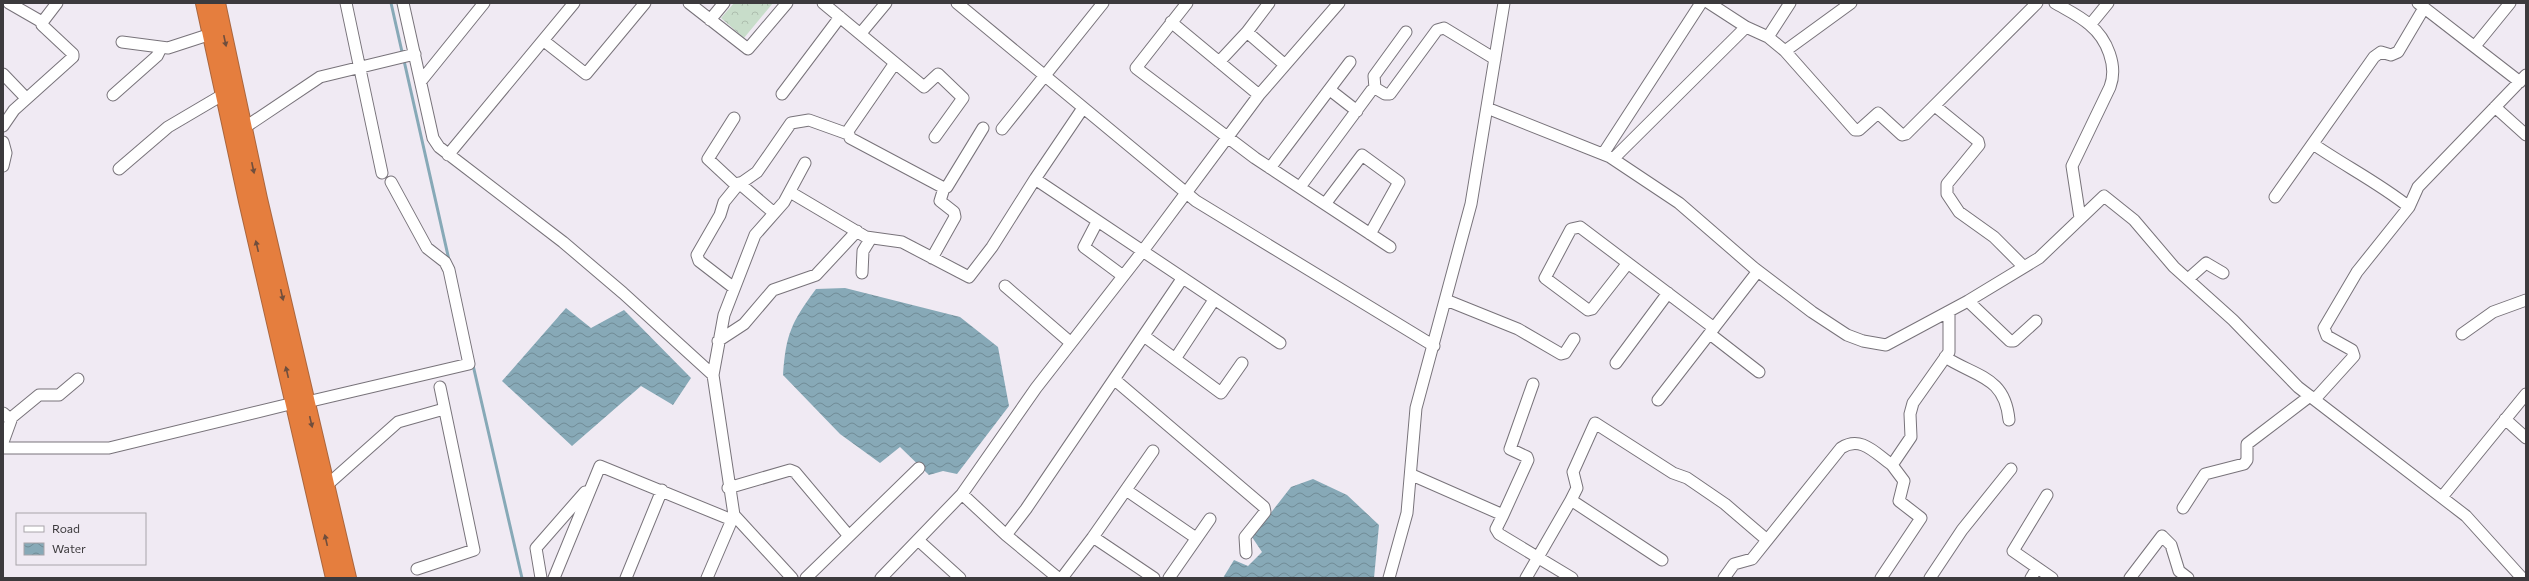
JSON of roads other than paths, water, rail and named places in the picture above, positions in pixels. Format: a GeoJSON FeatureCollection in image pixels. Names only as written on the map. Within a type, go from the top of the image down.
{"type":"FeatureCollection","features":[{"type":"Feature","properties":{"kind":"highway"},"geometry":{"type":"LineString","coordinates":[[204,3],[224,94],[238,132]]}},
{"type":"Feature","properties":{"kind":"highway"},"geometry":{"type":"LineString","coordinates":[[217,3],[238,132],[300,402],[334,578]]}},
{"type":"Feature","properties":{"kind":"highway"},"geometry":{"type":"LineString","coordinates":[[300,402],[326,486],[348,578]]}},
{"type":"Feature","properties":{"kind":"street"},"geometry":{"type":"LineString","coordinates":[[3,126],[8,116],[73,55],[42,22],[9,3]]}},
{"type":"Feature","properties":{"kind":"street"},"geometry":{"type":"LineString","coordinates":[[346,3],[382,173]]}},
{"type":"Feature","properties":{"kind":"street"},"geometry":{"type":"LineString","coordinates":[[403,3],[408,56],[421,81],[433,138],[439,147],[563,242],[623,293],[713,375]]}},
{"type":"Feature","properties":{"kind":"street"},"geometry":{"type":"LineString","coordinates":[[421,81],[484,3]]}},
{"type":"Feature","properties":{"kind":"street"},"geometry":{"type":"LineString","coordinates":[[448,155],[574,3]]}},
{"type":"Feature","properties":{"kind":"street"},"geometry":{"type":"LineString","coordinates":[[544,41],[586,74],[645,3]]}},
{"type":"Feature","properties":{"kind":"street"},"geometry":{"type":"LineString","coordinates":[[689,3],[748,49],[787,3]]}},
{"type":"Feature","properties":{"kind":"street"},"geometry":{"type":"LineString","coordinates":[[710,20],[724,3]]}},
{"type":"Feature","properties":{"kind":"street"},"geometry":{"type":"LineString","coordinates":[[823,3],[925,88],[938,74],[963,98],[935,137]]}},
{"type":"Feature","properties":{"kind":"street"},"geometry":{"type":"LineString","coordinates":[[861,34],[886,3]]}},
{"type":"Feature","properties":{"kind":"street"},"geometry":{"type":"LineString","coordinates":[[957,3],[1196,201],[1434,346]]}},
{"type":"Feature","properties":{"kind":"street"},"geometry":{"type":"LineString","coordinates":[[1187,3],[1136,68],[1270,168],[1390,247]]}},
{"type":"Feature","properties":{"kind":"street"},"geometry":{"type":"LineString","coordinates":[[1219,62],[1247,32],[1268,3]]}},
{"type":"Feature","properties":{"kind":"street"},"geometry":{"type":"LineString","coordinates":[[881,578],[962,494],[1036,388],[1142,252],[1259,95],[1339,3]]}},
{"type":"Feature","properties":{"kind":"street"},"geometry":{"type":"LineString","coordinates":[[1389,578],[1407,513],[1412,474],[1416,408],[1434,346],[1471,204],[1504,3]]}},
{"type":"Feature","properties":{"kind":"street"},"geometry":{"type":"LineString","coordinates":[[1608,157],[1701,3]]}},
{"type":"Feature","properties":{"kind":"street"},"geometry":{"type":"LineString","coordinates":[[1709,3],[1746,27],[1768,37],[1785,51],[1855,130],[1859,130],[1878,113],[1898,133],[1906,134],[2037,3]]}},
{"type":"Feature","properties":{"kind":"street"},"geometry":{"type":"LineString","coordinates":[[1768,37],[1790,3]]}},
{"type":"Feature","properties":{"kind":"street"},"geometry":{"type":"LineString","coordinates":[[1785,51],[1849,3]]}},
{"type":"Feature","properties":{"kind":"street"},"geometry":{"type":"LineString","coordinates":[[2055,3],[2090,25],[2109,53],[2113,64],[2114,77],[2072,166],[2080,218]]}},
{"type":"Feature","properties":{"kind":"street"},"geometry":{"type":"LineString","coordinates":[[2090,25],[2108,3]]}},
{"type":"Feature","properties":{"kind":"street"},"geometry":{"type":"LineString","coordinates":[[2475,46],[2510,3]]}},
{"type":"Feature","properties":{"kind":"street"},"geometry":{"type":"LineString","coordinates":[[1002,129],[1100,4]]}},
{"type":"Feature","properties":{"kind":"street"},"geometry":{"type":"LineString","coordinates":[[42,22],[52,5]]}},
{"type":"Feature","properties":{"kind":"street"},"geometry":{"type":"LineString","coordinates":[[2183,508],[2205,474],[2244,464],[2247,460],[2247,444],[2312,398],[2354,352],[2327,336],[2324,328],[2357,272],[2409,207],[2418,187],[2523,78],[2475,46],[2421,5],[2398,52],[2391,55],[2381,52],[2374,57],[2275,197]]}},
{"type":"Feature","properties":{"kind":"street"},"geometry":{"type":"LineString","coordinates":[[782,94],[840,17]]}},
{"type":"Feature","properties":{"kind":"street"},"geometry":{"type":"LineString","coordinates":[[1171,22],[1259,95]]}},
{"type":"Feature","properties":{"kind":"street"},"geometry":{"type":"LineString","coordinates":[[1608,157],[1746,27]]}},
{"type":"Feature","properties":{"kind":"street"},"geometry":{"type":"LineString","coordinates":[[1374,88],[1385,94],[1390,94],[1440,28],[1444,28],[1495,59]]}},
{"type":"Feature","properties":{"kind":"street"},"geometry":{"type":"LineString","coordinates":[[1247,32],[1285,65]]}},
{"type":"Feature","properties":{"kind":"street"},"geometry":{"type":"LineString","coordinates":[[1300,187],[1374,88],[1374,76],[1406,32]]}},
{"type":"Feature","properties":{"kind":"street"},"geometry":{"type":"LineString","coordinates":[[122,42],[161,48],[211,34]]}},
{"type":"Feature","properties":{"kind":"street"},"geometry":{"type":"LineString","coordinates":[[113,95],[157,56],[161,48]]}},
{"type":"Feature","properties":{"kind":"street"},"geometry":{"type":"LineString","coordinates":[[238,132],[313,80],[330,73],[408,56]]}},
{"type":"Feature","properties":{"kind":"street"},"geometry":{"type":"LineString","coordinates":[[1270,168],[1350,62]]}},
{"type":"Feature","properties":{"kind":"street"},"geometry":{"type":"LineString","coordinates":[[848,134],[895,63]]}},
{"type":"Feature","properties":{"kind":"street"},"geometry":{"type":"LineString","coordinates":[[3,74],[26,98]]}},
{"type":"Feature","properties":{"kind":"street"},"geometry":{"type":"LineString","coordinates":[[1330,90],[1357,111]]}},
{"type":"Feature","properties":{"kind":"street"},"geometry":{"type":"LineString","coordinates":[[119,169],[168,127],[224,94]]}},
{"type":"Feature","properties":{"kind":"street"},"geometry":{"type":"LineString","coordinates":[[1935,106],[1978,141],[1979,145],[1947,184],[1947,194],[1959,212],[1994,237],[2024,267]]}},
{"type":"Feature","properties":{"kind":"street"},"geometry":{"type":"LineString","coordinates":[[790,192],[871,238],[902,242],[966,277],[971,276],[1083,108]]}},
{"type":"Feature","properties":{"kind":"street"},"geometry":{"type":"LineString","coordinates":[[1487,108],[1608,157],[1679,203],[1758,271],[1847,335],[1876,344],[1886,345],[1968,302],[2039,258],[2104,196],[2134,220],[2174,267],[2233,320],[2298,387],[2466,516],[2522,578]]}},
{"type":"Feature","properties":{"kind":"street"},"geometry":{"type":"LineString","coordinates":[[2495,108],[2526,134]]}},
{"type":"Feature","properties":{"kind":"street"},"geometry":{"type":"LineString","coordinates":[[734,118],[708,159],[774,213]]}},
{"type":"Feature","properties":{"kind":"street"},"geometry":{"type":"LineString","coordinates":[[734,288],[699,261],[697,255],[720,215],[724,202],[738,185],[757,172],[791,123],[809,120],[848,134],[850,138],[944,188]]}},
{"type":"Feature","properties":{"kind":"street"},"geometry":{"type":"LineString","coordinates":[[932,258],[955,217],[954,212],[940,201],[944,188],[947,187],[983,128]]}},
{"type":"Feature","properties":{"kind":"street"},"geometry":{"type":"LineString","coordinates":[[3,142],[6,153],[3,166]]}},
{"type":"Feature","properties":{"kind":"street"},"geometry":{"type":"LineString","coordinates":[[2313,144],[2344,165],[2379,184],[2409,207]]}},
{"type":"Feature","properties":{"kind":"street"},"geometry":{"type":"LineString","coordinates":[[1325,204],[1362,155],[1399,182],[1370,234]]}},
{"type":"Feature","properties":{"kind":"street"},"geometry":{"type":"LineString","coordinates":[[707,578],[733,518],[713,375],[724,314],[755,235],[790,192],[805,163]]}},
{"type":"Feature","properties":{"kind":"street"},"geometry":{"type":"LineString","coordinates":[[1035,179],[1182,279],[1280,343]]}},
{"type":"Feature","properties":{"kind":"street"},"geometry":{"type":"LineString","coordinates":[[3,448],[110,448],[300,402],[469,364],[449,270],[445,262],[428,248],[390,182]]}},
{"type":"Feature","properties":{"kind":"street"},"geometry":{"type":"LineString","coordinates":[[1097,222],[1084,247],[1123,276]]}},
{"type":"Feature","properties":{"kind":"street"},"geometry":{"type":"LineString","coordinates":[[1628,263],[1592,309],[1588,310],[1545,278],[1572,229],[1577,226],[1628,263],[1668,293],[1759,372]]}},
{"type":"Feature","properties":{"kind":"street"},"geometry":{"type":"LineString","coordinates":[[718,341],[744,324],[773,290],[816,275],[857,231]]}},
{"type":"Feature","properties":{"kind":"street"},"geometry":{"type":"LineString","coordinates":[[862,273],[863,251],[871,238]]}},
{"type":"Feature","properties":{"kind":"street"},"geometry":{"type":"LineString","coordinates":[[2188,279],[2206,263],[2223,273]]}},
{"type":"Feature","properties":{"kind":"street"},"geometry":{"type":"LineString","coordinates":[[1658,400],[1758,271]]}},
{"type":"Feature","properties":{"kind":"street"},"geometry":{"type":"LineString","coordinates":[[1006,535],[1026,509],[1115,380],[1182,279]]}},
{"type":"Feature","properties":{"kind":"street"},"geometry":{"type":"LineString","coordinates":[[1005,286],[1071,343]]}},
{"type":"Feature","properties":{"kind":"street"},"geometry":{"type":"LineString","coordinates":[[1616,364],[1668,293]]}},
{"type":"Feature","properties":{"kind":"street"},"geometry":{"type":"LineString","coordinates":[[1175,359],[1214,300]]}},
{"type":"Feature","properties":{"kind":"street"},"geometry":{"type":"LineString","coordinates":[[1446,300],[1518,329],[1561,354],[1564,353],[1574,339]]}},
{"type":"Feature","properties":{"kind":"street"},"geometry":{"type":"LineString","coordinates":[[2462,334],[2492,312],[2526,300]]}},
{"type":"Feature","properties":{"kind":"street"},"geometry":{"type":"LineString","coordinates":[[1968,302],[2010,341],[2014,341],[2036,321]]}},
{"type":"Feature","properties":{"kind":"street"},"geometry":{"type":"LineString","coordinates":[[1892,465],[1911,437],[1910,414],[1913,403],[1950,348],[1949,312]]}},
{"type":"Feature","properties":{"kind":"street"},"geometry":{"type":"LineString","coordinates":[[1144,336],[1221,393],[1242,363]]}},
{"type":"Feature","properties":{"kind":"street"},"geometry":{"type":"LineString","coordinates":[[1945,357],[1992,382],[2005,399],[2009,420]]}},
{"type":"Feature","properties":{"kind":"street"},"geometry":{"type":"LineString","coordinates":[[3,442],[7,416],[39,395],[44,393],[59,395],[78,379]]}},
{"type":"Feature","properties":{"kind":"street"},"geometry":{"type":"LineString","coordinates":[[1115,380],[1264,507],[1265,512],[1245,537],[1246,553]]}},
{"type":"Feature","properties":{"kind":"street"},"geometry":{"type":"LineString","coordinates":[[1533,384],[1510,449],[1527,457],[1528,460],[1503,515],[1497,532],[1572,578]]}},
{"type":"Feature","properties":{"kind":"street"},"geometry":{"type":"LineString","coordinates":[[417,569],[474,550],[440,387]]}},
{"type":"Feature","properties":{"kind":"street"},"geometry":{"type":"LineString","coordinates":[[2442,497],[2526,394]]}},
{"type":"Feature","properties":{"kind":"street"},"geometry":{"type":"LineString","coordinates":[[326,486],[398,422],[444,409]]}},
{"type":"Feature","properties":{"kind":"street"},"geometry":{"type":"LineString","coordinates":[[2505,418],[2526,438]]}},
{"type":"Feature","properties":{"kind":"street"},"geometry":{"type":"LineString","coordinates":[[1526,578],[1540,557],[1577,488],[1573,472],[1594,424],[1673,473],[1687,478],[1740,515],[1767,540]]}},
{"type":"Feature","properties":{"kind":"street"},"geometry":{"type":"LineString","coordinates":[[1724,578],[1734,564],[1752,560],[1832,459],[1849,443],[1860,443],[1892,465],[1904,481],[1900,503],[1921,518],[1881,578]]}},
{"type":"Feature","properties":{"kind":"street"},"geometry":{"type":"LineString","coordinates":[[1062,578],[1093,537],[1153,451]]}},
{"type":"Feature","properties":{"kind":"street"},"geometry":{"type":"LineString","coordinates":[[554,578],[598,467],[602,465],[733,518],[792,578]]}},
{"type":"Feature","properties":{"kind":"street"},"geometry":{"type":"LineString","coordinates":[[806,578],[919,468]]}},
{"type":"Feature","properties":{"kind":"street"},"geometry":{"type":"LineString","coordinates":[[1930,578],[1962,530],[2011,469]]}},
{"type":"Feature","properties":{"kind":"street"},"geometry":{"type":"LineString","coordinates":[[728,488],[790,470],[795,472],[849,536]]}},
{"type":"Feature","properties":{"kind":"street"},"geometry":{"type":"LineString","coordinates":[[1412,474],[1503,515]]}},
{"type":"Feature","properties":{"kind":"street"},"geometry":{"type":"LineString","coordinates":[[541,578],[536,548],[591,485]]}},
{"type":"Feature","properties":{"kind":"street"},"geometry":{"type":"LineString","coordinates":[[626,578],[662,490]]}},
{"type":"Feature","properties":{"kind":"street"},"geometry":{"type":"LineString","coordinates":[[1126,490],[1196,538]]}},
{"type":"Feature","properties":{"kind":"street"},"geometry":{"type":"LineString","coordinates":[[962,494],[1006,535],[1058,578]]}},
{"type":"Feature","properties":{"kind":"street"},"geometry":{"type":"LineString","coordinates":[[2047,495],[2013,551],[2052,578]]}},
{"type":"Feature","properties":{"kind":"street"},"geometry":{"type":"LineString","coordinates":[[1571,500],[1662,560]]}},
{"type":"Feature","properties":{"kind":"street"},"geometry":{"type":"LineString","coordinates":[[1169,578],[1210,519]]}},
{"type":"Feature","properties":{"kind":"street"},"geometry":{"type":"LineString","coordinates":[[2130,578],[2162,536],[2171,545],[2179,571],[2188,578]]}},
{"type":"Feature","properties":{"kind":"street"},"geometry":{"type":"LineString","coordinates":[[1093,537],[1154,578]]}},
{"type":"Feature","properties":{"kind":"street"},"geometry":{"type":"LineString","coordinates":[[918,540],[960,578]]}},
{"type":"Feature","properties":{"kind":"street"},"geometry":{"type":"LineString","coordinates":[[2031,578],[2037,568]]}},
{"type":"Feature","properties":{"kind":"water"},"geometry":{"type":"Polygon","coordinates":[[[845,288],[960,317],[998,347],[1009,406],[957,474],[943,471],[929,475],[900,447],[880,463],[840,434],[783,375],[786,349],[791,329],[795,320],[816,289],[845,288]]]}},
{"type":"Feature","properties":{"kind":"water"},"geometry":{"type":"Polygon","coordinates":[[[566,308],[591,328],[624,310],[691,378],[673,405],[641,386],[572,446],[502,381],[566,308]]]}},
{"type":"Feature","properties":{"kind":"water"},"geometry":{"type":"Polygon","coordinates":[[[1313,479],[1347,495],[1379,525],[1374,578],[1223,578],[1234,560],[1248,566],[1262,552],[1252,537],[1291,487],[1313,479]]]}},
{"type":"Feature","properties":{"kind":"waterway"},"geometry":{"type":"LineString","coordinates":[[391,3],[449,260]]}},
{"type":"Feature","properties":{"kind":"waterway"},"geometry":{"type":"LineString","coordinates":[[473,365],[522,578]]}}]}
